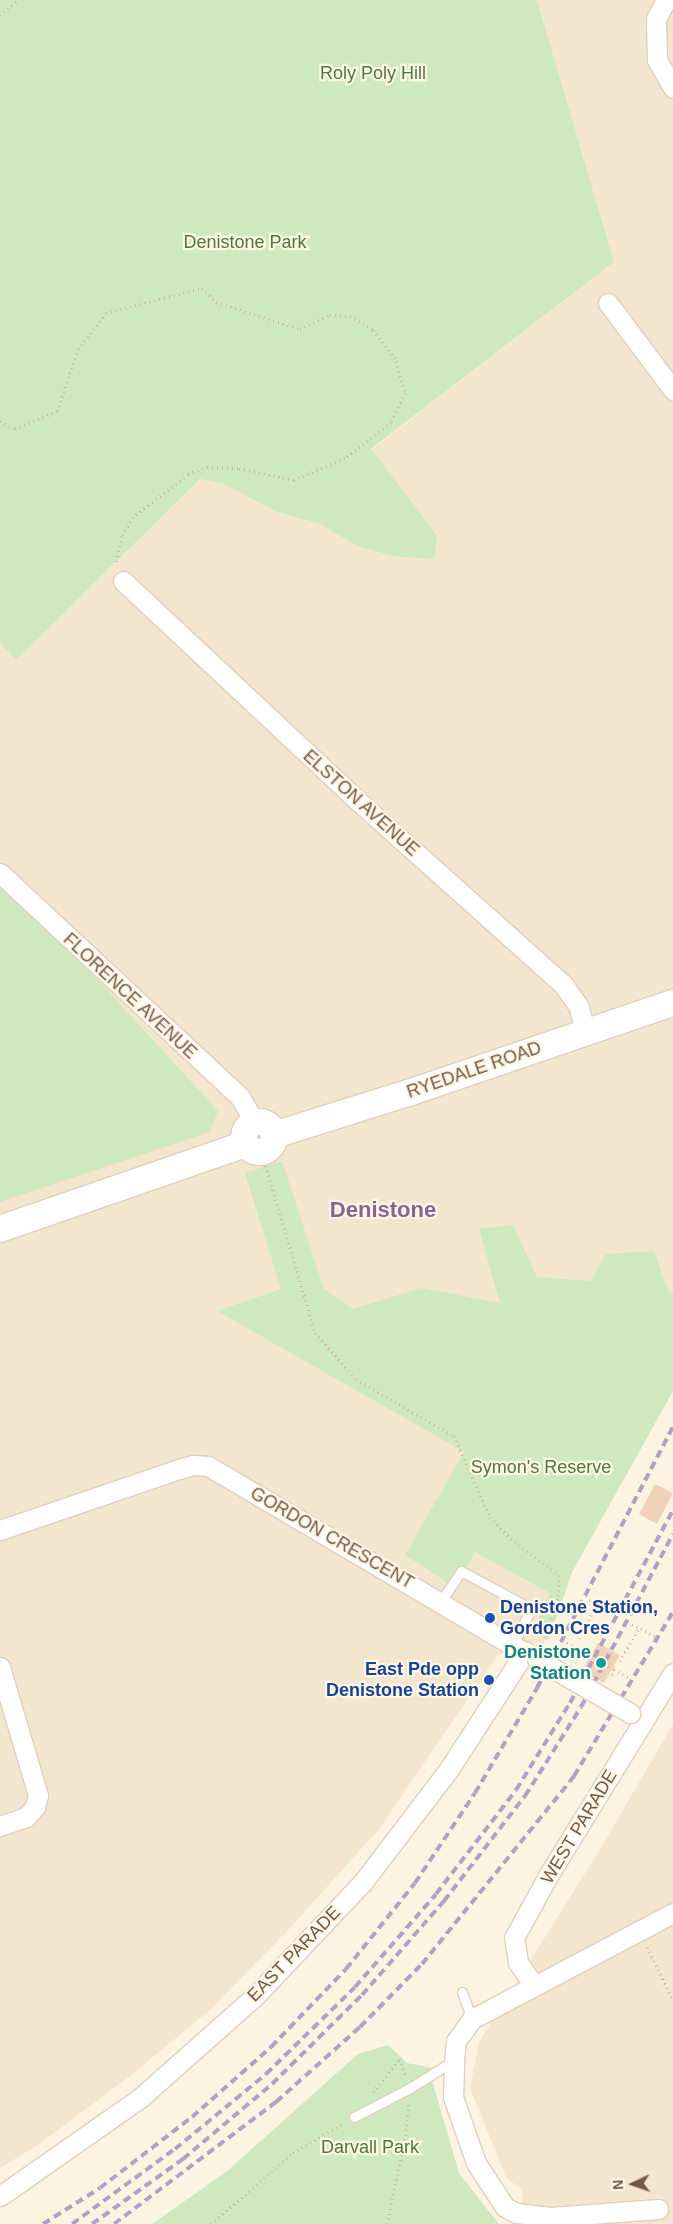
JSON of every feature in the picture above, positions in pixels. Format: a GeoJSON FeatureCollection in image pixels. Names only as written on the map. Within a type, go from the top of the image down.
{"type":"FeatureCollection","features":[{"type":"Feature","properties":{"kind":"street"},"geometry":{"type":"LineString","coordinates":[[666,0],[656,19],[656,60],[673,88]]}},
{"type":"Feature","properties":{"kind":"street"},"geometry":{"type":"LineString","coordinates":[[608,303],[673,390]]}},
{"type":"Feature","properties":{"kind":"street","name":"ELSTON AVENUE"},"geometry":{"type":"LineString","coordinates":[[123,581],[358,801],[563,984],[578,1007],[585,1032]]}},
{"type":"Feature","properties":{"kind":"street","name":"FLORENCE AVENUE"},"geometry":{"type":"LineString","coordinates":[[0,873],[240,1097],[259,1138]]}},
{"type":"Feature","properties":{"kind":"street","name":"RYEDALE ROAD"},"geometry":{"type":"LineString","coordinates":[[0,1229],[259,1138],[411,1092],[673,1003]]}},
{"type":"Feature","properties":{"kind":"street","name":"GORDON CRESCENT"},"geometry":{"type":"LineString","coordinates":[[0,1530],[179,1469],[193,1465],[208,1466],[442,1601],[637,1717]]}},
{"type":"Feature","properties":{"kind":"street","name":"EAST PARADE"},"geometry":{"type":"LineString","coordinates":[[0,2196],[140,2098],[256,1994],[363,1882],[449,1769],[525,1651]]}},
{"type":"Feature","properties":{"kind":"street"},"geometry":{"type":"LineString","coordinates":[[0,1667],[38,1795],[35,1807],[26,1817],[0,1826]]}},
{"type":"Feature","properties":{"kind":"street","name":"WEST PARADE"},"geometry":{"type":"LineString","coordinates":[[534,1986],[518,1962],[514,1938],[637,1717],[673,1673]]}},
{"type":"Feature","properties":{"kind":"street"},"geometry":{"type":"LineString","coordinates":[[658,2210],[550,2217],[516,2213],[505,2208],[476,2163],[453,2097],[454,2061],[456,2041],[472,2019],[673,1913]]}},
{"type":"Feature","properties":{"kind":"lane"},"geometry":{"type":"LineString","coordinates":[[442,1601],[461,1570],[528,1607],[530,1611],[525,1651]]}},
{"type":"Feature","properties":{"kind":"lane"},"geometry":{"type":"LineString","coordinates":[[462,1992],[472,2019]]}},
{"type":"Feature","properties":{"kind":"lane"},"geometry":{"type":"LineString","coordinates":[[354,2117],[410,2088],[454,2061]]}},
{"type":"Feature","properties":{"kind":"path"},"geometry":{"type":"LineString","coordinates":[[0,15],[19,0]]}},
{"type":"Feature","properties":{"kind":"path"},"geometry":{"type":"LineString","coordinates":[[0,421],[15,428],[57,412],[78,349],[106,312],[202,288],[216,302],[300,328],[330,315],[350,316],[373,330],[396,361],[405,393],[391,422],[345,458],[294,480],[238,468],[208,467],[188,474],[134,517],[118,548],[116,567],[123,581]]}},
{"type":"Feature","properties":{"kind":"path"},"geometry":{"type":"LineString","coordinates":[[259,1138],[315,1333],[356,1379],[454,1436],[490,1517],[511,1539],[559,1575],[558,1599],[525,1651]]}},
{"type":"Feature","properties":{"kind":"path"},"geometry":{"type":"LineString","coordinates":[[589,1600],[616,1613]]}},
{"type":"Feature","properties":{"kind":"path"},"geometry":{"type":"LineString","coordinates":[[579,1638],[597,1604]]}},
{"type":"Feature","properties":{"kind":"path"},"geometry":{"type":"LineString","coordinates":[[632,1624],[655,1636]]}},
{"type":"Feature","properties":{"kind":"path"},"geometry":{"type":"LineString","coordinates":[[620,1661],[639,1628]]}},
{"type":"Feature","properties":{"kind":"path"},"geometry":{"type":"LineString","coordinates":[[568,1642],[592,1656]]}},
{"type":"Feature","properties":{"kind":"path"},"geometry":{"type":"LineString","coordinates":[[570,1654],[576,1648]]}},
{"type":"Feature","properties":{"kind":"path"},"geometry":{"type":"LineString","coordinates":[[608,1666],[629,1678]]}},
{"type":"Feature","properties":{"kind":"path"},"geometry":{"type":"LineString","coordinates":[[612,1676],[614,1669]]}},
{"type":"Feature","properties":{"kind":"path"},"geometry":{"type":"LineString","coordinates":[[640,1930],[673,2000]]}},
{"type":"Feature","properties":{"kind":"path"},"geometry":{"type":"LineString","coordinates":[[212,2224],[293,2153],[354,2117],[400,2058],[410,2088],[405,2140],[387,2224]]}},
{"type":"Feature","properties":{"kind":"shaded area"},"geometry":{"type":"Polygon","coordinates":[[[537,0],[673,0],[673,1391],[572,1572],[549,1639],[498,1655],[379,1829],[290,1928],[211,2009],[130,2076],[38,2145],[0,2168],[0,643],[16,660],[200,479],[224,484],[277,512],[320,524],[355,545],[437,535],[371,450],[614,262],[537,0]]]}},
{"type":"Feature","properties":{"kind":"shaded area"},"geometry":{"type":"Polygon","coordinates":[[[673,1724],[673,2224],[524,2224],[522,2190],[506,2177],[470,2088],[479,2042],[601,1848],[673,1724]]]}},
{"type":"Feature","properties":{"kind":"green space","name":"Denistone Park"},"geometry":{"type":"Polygon","coordinates":[[[0,0],[537,0],[614,262],[371,449],[437,535],[434,559],[392,556],[355,545],[320,524],[277,512],[224,484],[200,479],[16,660],[0,643],[0,0]]]}},
{"type":"Feature","properties":{"kind":"green space"},"geometry":{"type":"Polygon","coordinates":[[[0,873],[218,1111],[210,1132],[0,1202],[0,873]]]}},
{"type":"Feature","properties":{"kind":"green space","name":"Symon's Reserve"},"geometry":{"type":"Polygon","coordinates":[[[282,1161],[324,1289],[353,1309],[421,1288],[500,1303],[479,1229],[513,1225],[537,1277],[590,1281],[606,1254],[654,1251],[669,1293],[673,1292],[673,1391],[572,1572],[549,1639],[533,1631],[550,1593],[475,1552],[456,1588],[405,1555],[464,1452],[217,1311],[281,1289],[245,1173],[282,1161]]]}},
{"type":"Feature","properties":{"kind":"green space","name":"Darvall Park"},"geometry":{"type":"Polygon","coordinates":[[[388,2045],[407,2063],[434,2068],[432,2080],[459,2173],[499,2224],[152,2224],[226,2172],[358,2054],[388,2045]]]}},
{"type":"Feature","properties":{"kind":"building"},"geometry":{"type":"Polygon","coordinates":[[[655,1484],[673,1493],[657,1524],[639,1514],[655,1484]]]}},
{"type":"Feature","properties":{"kind":"building","name":"Denistone Station"},"geometry":{"type":"Polygon","coordinates":[[[598,1643],[620,1655],[604,1683],[582,1671],[598,1643]]]}},
{"type":"Feature","properties":{"kind":"railway"},"geometry":{"type":"LineString","coordinates":[[43,2224],[100,2188],[192,2117],[271,2047],[346,1969],[415,1883],[475,1793],[537,1688],[673,1427]]}},
{"type":"Feature","properties":{"kind":"railway"},"geometry":{"type":"LineString","coordinates":[[72,2224],[175,2149],[266,2074],[355,1987],[436,1894],[516,1790],[570,1703],[673,1510]]}},
{"type":"Feature","properties":{"kind":"railway"},"geometry":{"type":"LineString","coordinates":[[92,2224],[183,2159],[272,2084],[362,1995],[444,1901],[525,1796],[581,1707],[673,1534]]}},
{"type":"Feature","properties":{"kind":"railway"},"geometry":{"type":"LineString","coordinates":[[114,2224],[276,2102],[360,2027],[422,1964],[574,1776],[673,1612]]}},
{"type":"Feature","properties":{"kind":"place","name":"Denistone Station, Gordon Cres"},"geometry":{"type":"Point","coordinates":[490,1618]}},
{"type":"Feature","properties":{"kind":"place","name":"Denistone Station"},"geometry":{"type":"Point","coordinates":[601,1663]}},
{"type":"Feature","properties":{"kind":"place","name":"East Pde opp Denistone Station"},"geometry":{"type":"Point","coordinates":[489,1680]}},
{"type":"Feature","properties":{"kind":"district","name":"Denistone"},"geometry":{"type":"Point","coordinates":[383,1210]}},
{"type":"Feature","properties":{"kind":"park label","name":"Roly Poly Hill"},"geometry":{"type":"Point","coordinates":[373,73]}}]}
